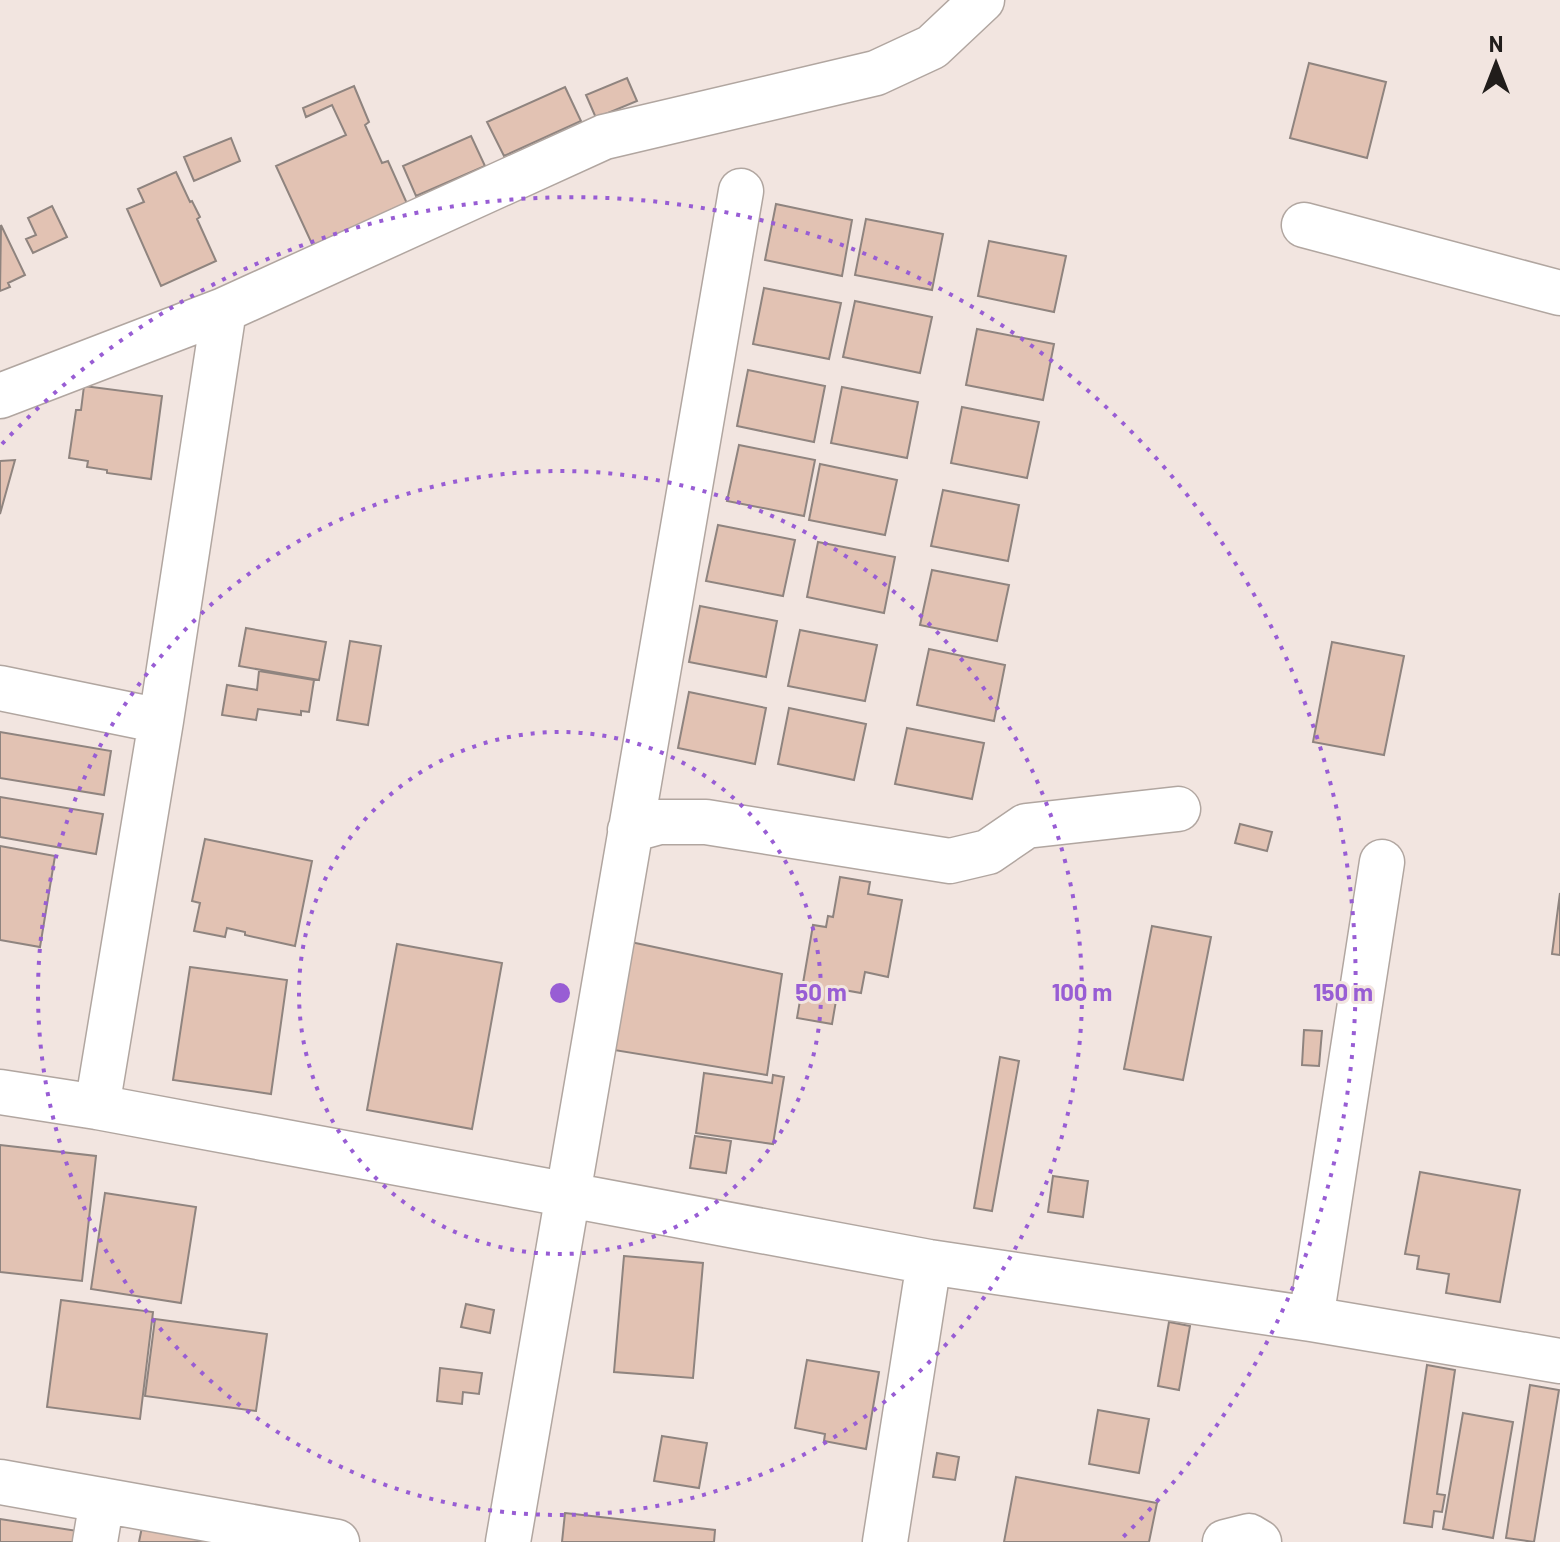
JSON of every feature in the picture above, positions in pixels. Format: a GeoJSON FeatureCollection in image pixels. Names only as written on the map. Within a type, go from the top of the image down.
{"type":"FeatureCollection","features":[{"type":"Feature","properties":{"kind":"street"},"geometry":{"type":"LineString","coordinates":[[0,396],[224,310],[604,137],[876,73],[932,47],[982,0]]}},
{"type":"Feature","properties":{"kind":"street"},"geometry":{"type":"LineString","coordinates":[[508,1542],[741,191]]}},
{"type":"Feature","properties":{"kind":"street"},"geometry":{"type":"LineString","coordinates":[[1304,225],[1560,293]]}},
{"type":"Feature","properties":{"kind":"street"},"geometry":{"type":"LineString","coordinates":[[97,1107],[161,721],[224,310]]}},
{"type":"Feature","properties":{"kind":"street"},"geometry":{"type":"LineString","coordinates":[[0,688],[161,721]]}},
{"type":"Feature","properties":{"kind":"street"},"geometry":{"type":"LineString","coordinates":[[630,830],[659,822],[706,822],[950,861],[988,852],[1026,826],[1178,809]]}},
{"type":"Feature","properties":{"kind":"street"},"geometry":{"type":"LineString","coordinates":[[1311,1319],[1382,862]]}},
{"type":"Feature","properties":{"kind":"street"},"geometry":{"type":"LineString","coordinates":[[0,1092],[568,1193],[929,1262],[1311,1319],[1560,1361]]}},
{"type":"Feature","properties":{"kind":"street"},"geometry":{"type":"LineString","coordinates":[[885,1542],[929,1262]]}},
{"type":"Feature","properties":{"kind":"street"},"geometry":{"type":"LineString","coordinates":[[0,1482],[337,1542]]}},
{"type":"Feature","properties":{"kind":"street"},"geometry":{"type":"LineString","coordinates":[[95,1542],[102,1500]]}},
{"type":"Feature","properties":{"kind":"street"},"geometry":{"type":"LineString","coordinates":[[1225,1542],[1249,1536],[1259,1542]]}},
{"type":"Feature","properties":{"kind":"building"},"geometry":{"type":"Polygon","coordinates":[[[1309,63],[1386,82],[1367,158],[1290,138],[1309,63]]]}},
{"type":"Feature","properties":{"kind":"building"},"geometry":{"type":"Polygon","coordinates":[[[627,78],[637,101],[596,118],[586,95],[627,78]]]}},
{"type":"Feature","properties":{"kind":"building"},"geometry":{"type":"Polygon","coordinates":[[[354,86],[369,122],[365,125],[382,163],[388,161],[409,208],[313,246],[276,166],[346,135],[332,105],[306,117],[303,108],[354,86]]]}},
{"type":"Feature","properties":{"kind":"building"},"geometry":{"type":"Polygon","coordinates":[[[565,87],[581,121],[504,156],[487,122],[565,87]]]}},
{"type":"Feature","properties":{"kind":"building"},"geometry":{"type":"Polygon","coordinates":[[[471,136],[485,166],[416,196],[403,166],[471,136]]]}},
{"type":"Feature","properties":{"kind":"building"},"geometry":{"type":"Polygon","coordinates":[[[231,138],[240,161],[194,181],[184,157],[231,138]]]}},
{"type":"Feature","properties":{"kind":"building"},"geometry":{"type":"Polygon","coordinates":[[[176,172],[200,217],[197,219],[216,261],[161,286],[127,209],[144,202],[138,189],[176,172]]]}},
{"type":"Feature","properties":{"kind":"building"},"geometry":{"type":"Polygon","coordinates":[[[776,204],[852,220],[842,276],[765,260],[776,204]]]}},
{"type":"Feature","properties":{"kind":"building"},"geometry":{"type":"Polygon","coordinates":[[[52,206],[67,237],[33,253],[26,239],[36,235],[28,218],[52,206]]]}},
{"type":"Feature","properties":{"kind":"building"},"geometry":{"type":"Polygon","coordinates":[[[866,219],[943,234],[932,290],[855,275],[866,219]]]}},
{"type":"Feature","properties":{"kind":"building"},"geometry":{"type":"Polygon","coordinates":[[[1,225],[25,275],[8,283],[10,287],[0,291],[1,225]]]}},
{"type":"Feature","properties":{"kind":"building"},"geometry":{"type":"Polygon","coordinates":[[[989,241],[1066,256],[1054,312],[978,296],[989,241]]]}},
{"type":"Feature","properties":{"kind":"building"},"geometry":{"type":"Polygon","coordinates":[[[764,288],[841,303],[829,359],[753,344],[764,288]]]}},
{"type":"Feature","properties":{"kind":"building"},"geometry":{"type":"Polygon","coordinates":[[[855,301],[932,317],[920,373],[843,357],[855,301]]]}},
{"type":"Feature","properties":{"kind":"building"},"geometry":{"type":"Polygon","coordinates":[[[977,329],[1054,344],[1043,400],[966,385],[977,329]]]}},
{"type":"Feature","properties":{"kind":"building"},"geometry":{"type":"Polygon","coordinates":[[[748,370],[825,386],[814,442],[737,426],[748,370]]]}},
{"type":"Feature","properties":{"kind":"building"},"geometry":{"type":"Polygon","coordinates":[[[84,386],[162,396],[151,479],[107,473],[107,470],[87,467],[88,461],[69,458],[76,410],[81,410],[84,386]]]}},
{"type":"Feature","properties":{"kind":"building"},"geometry":{"type":"Polygon","coordinates":[[[842,387],[918,402],[907,458],[831,443],[842,387]]]}},
{"type":"Feature","properties":{"kind":"building"},"geometry":{"type":"Polygon","coordinates":[[[962,407],[1039,422],[1027,478],[951,463],[962,407]]]}},
{"type":"Feature","properties":{"kind":"building"},"geometry":{"type":"Polygon","coordinates":[[[739,445],[815,460],[804,516],[727,501],[739,445]]]}},
{"type":"Feature","properties":{"kind":"building"},"geometry":{"type":"Polygon","coordinates":[[[15,460],[0,514],[0,461],[15,460]]]}},
{"type":"Feature","properties":{"kind":"building"},"geometry":{"type":"Polygon","coordinates":[[[820,464],[897,480],[885,535],[809,520],[820,464]]]}},
{"type":"Feature","properties":{"kind":"building"},"geometry":{"type":"Polygon","coordinates":[[[943,490],[1019,505],[1008,561],[931,546],[943,490]]]}},
{"type":"Feature","properties":{"kind":"building"},"geometry":{"type":"Polygon","coordinates":[[[718,525],[795,540],[783,596],[706,581],[718,525]]]}},
{"type":"Feature","properties":{"kind":"building"},"geometry":{"type":"Polygon","coordinates":[[[818,542],[895,557],[884,613],[807,597],[818,542]]]}},
{"type":"Feature","properties":{"kind":"building"},"geometry":{"type":"Polygon","coordinates":[[[932,570],[1009,585],[997,641],[920,625],[932,570]]]}},
{"type":"Feature","properties":{"kind":"building"},"geometry":{"type":"Polygon","coordinates":[[[700,606],[777,621],[766,677],[689,662],[700,606]]]}},
{"type":"Feature","properties":{"kind":"building"},"geometry":{"type":"Polygon","coordinates":[[[246,628],[326,642],[319,680],[239,666],[246,628]]]}},
{"type":"Feature","properties":{"kind":"building"},"geometry":{"type":"Polygon","coordinates":[[[800,630],[877,645],[865,701],[788,686],[800,630]]]}},
{"type":"Feature","properties":{"kind":"building"},"geometry":{"type":"Polygon","coordinates":[[[350,641],[381,646],[368,725],[337,720],[350,641]]]}},
{"type":"Feature","properties":{"kind":"building"},"geometry":{"type":"Polygon","coordinates":[[[1332,642],[1404,656],[1384,755],[1313,742],[1332,642]]]}},
{"type":"Feature","properties":{"kind":"building"},"geometry":{"type":"Polygon","coordinates":[[[929,649],[1005,665],[994,721],[917,705],[929,649]]]}},
{"type":"Feature","properties":{"kind":"building"},"geometry":{"type":"Polygon","coordinates":[[[259,671],[314,680],[309,712],[301,711],[301,715],[258,709],[256,720],[222,715],[227,685],[257,690],[259,671]]]}},
{"type":"Feature","properties":{"kind":"building"},"geometry":{"type":"Polygon","coordinates":[[[689,692],[766,708],[755,764],[678,748],[689,692]]]}},
{"type":"Feature","properties":{"kind":"building"},"geometry":{"type":"Polygon","coordinates":[[[789,708],[866,724],[854,780],[778,764],[789,708]]]}},
{"type":"Feature","properties":{"kind":"building"},"geometry":{"type":"Polygon","coordinates":[[[907,728],[984,743],[972,799],[895,784],[907,728]]]}},
{"type":"Feature","properties":{"kind":"building"},"geometry":{"type":"Polygon","coordinates":[[[0,732],[111,751],[104,795],[0,778],[0,732]]]}},
{"type":"Feature","properties":{"kind":"building"},"geometry":{"type":"Polygon","coordinates":[[[0,797],[103,814],[96,854],[0,837],[0,797]]]}},
{"type":"Feature","properties":{"kind":"building"},"geometry":{"type":"Polygon","coordinates":[[[1240,824],[1272,832],[1267,851],[1235,843],[1240,824]]]}},
{"type":"Feature","properties":{"kind":"building"},"geometry":{"type":"Polygon","coordinates":[[[205,839],[312,861],[295,946],[227,928],[225,937],[194,931],[200,903],[192,901],[205,839]]]}},
{"type":"Feature","properties":{"kind":"building"},"geometry":{"type":"Polygon","coordinates":[[[0,846],[55,856],[40,947],[0,940],[0,846]]]}},
{"type":"Feature","properties":{"kind":"building"},"geometry":{"type":"Polygon","coordinates":[[[840,877],[870,882],[868,894],[902,900],[888,977],[865,972],[861,993],[838,989],[832,1024],[797,1018],[813,925],[826,927],[828,916],[833,917],[840,877]]]}},
{"type":"Feature","properties":{"kind":"building"},"geometry":{"type":"Polygon","coordinates":[[[1560,893],[1560,955],[1552,954],[1560,893]]]}},
{"type":"Feature","properties":{"kind":"building"},"geometry":{"type":"Polygon","coordinates":[[[1152,926],[1211,937],[1183,1080],[1124,1069],[1152,926]]]}},
{"type":"Feature","properties":{"kind":"building"},"geometry":{"type":"Polygon","coordinates":[[[626,941],[782,974],[767,1075],[614,1050],[626,941]]]}},
{"type":"Feature","properties":{"kind":"building"},"geometry":{"type":"Polygon","coordinates":[[[397,944],[502,963],[472,1129],[367,1110],[397,944]]]}},
{"type":"Feature","properties":{"kind":"building"},"geometry":{"type":"Polygon","coordinates":[[[190,967],[287,980],[271,1094],[173,1080],[190,967]]]}},
{"type":"Feature","properties":{"kind":"building"},"geometry":{"type":"Polygon","coordinates":[[[1304,1030],[1322,1031],[1319,1066],[1302,1065],[1304,1030]]]}},
{"type":"Feature","properties":{"kind":"building"},"geometry":{"type":"Polygon","coordinates":[[[1000,1057],[1019,1061],[992,1211],[974,1208],[1000,1057]]]}},
{"type":"Feature","properties":{"kind":"building"},"geometry":{"type":"Polygon","coordinates":[[[704,1073],[772,1083],[773,1075],[784,1077],[773,1144],[696,1133],[704,1073]]]}},
{"type":"Feature","properties":{"kind":"building"},"geometry":{"type":"Polygon","coordinates":[[[695,1136],[731,1141],[726,1173],[690,1168],[695,1136]]]}},
{"type":"Feature","properties":{"kind":"building"},"geometry":{"type":"Polygon","coordinates":[[[0,1145],[96,1156],[82,1281],[0,1272],[0,1145]]]}},
{"type":"Feature","properties":{"kind":"building"},"geometry":{"type":"Polygon","coordinates":[[[1420,1172],[1520,1190],[1500,1302],[1446,1293],[1449,1274],[1417,1269],[1419,1256],[1405,1254],[1420,1172]]]}},
{"type":"Feature","properties":{"kind":"building"},"geometry":{"type":"Polygon","coordinates":[[[1053,1176],[1088,1181],[1083,1217],[1048,1212],[1053,1176]]]}},
{"type":"Feature","properties":{"kind":"building"},"geometry":{"type":"Polygon","coordinates":[[[105,1193],[196,1207],[181,1303],[91,1289],[105,1193]]]}},
{"type":"Feature","properties":{"kind":"building"},"geometry":{"type":"Polygon","coordinates":[[[624,1256],[703,1263],[693,1378],[614,1372],[624,1256]]]}},
{"type":"Feature","properties":{"kind":"building"},"geometry":{"type":"Polygon","coordinates":[[[61,1300],[153,1312],[140,1419],[47,1407],[61,1300]]]}},
{"type":"Feature","properties":{"kind":"building"},"geometry":{"type":"Polygon","coordinates":[[[466,1304],[494,1310],[490,1333],[461,1327],[466,1304]]]}},
{"type":"Feature","properties":{"kind":"building"},"geometry":{"type":"Polygon","coordinates":[[[155,1319],[267,1334],[256,1411],[145,1396],[155,1319]]]}},
{"type":"Feature","properties":{"kind":"building"},"geometry":{"type":"Polygon","coordinates":[[[1169,1322],[1190,1326],[1179,1390],[1158,1386],[1169,1322]]]}},
{"type":"Feature","properties":{"kind":"building"},"geometry":{"type":"Polygon","coordinates":[[[807,1360],[879,1372],[866,1449],[824,1441],[825,1434],[795,1428],[807,1360]]]}},
{"type":"Feature","properties":{"kind":"building"},"geometry":{"type":"Polygon","coordinates":[[[1427,1365],[1455,1370],[1437,1494],[1445,1495],[1442,1512],[1434,1511],[1432,1527],[1404,1523],[1427,1365]]]}},
{"type":"Feature","properties":{"kind":"building"},"geometry":{"type":"Polygon","coordinates":[[[440,1368],[482,1373],[479,1394],[463,1392],[462,1404],[437,1401],[440,1368]]]}},
{"type":"Feature","properties":{"kind":"building"},"geometry":{"type":"Polygon","coordinates":[[[1530,1385],[1559,1390],[1534,1542],[1506,1538],[1530,1385]]]}},
{"type":"Feature","properties":{"kind":"building"},"geometry":{"type":"Polygon","coordinates":[[[1098,1410],[1149,1419],[1139,1473],[1089,1464],[1098,1410]]]}},
{"type":"Feature","properties":{"kind":"building"},"geometry":{"type":"Polygon","coordinates":[[[1463,1413],[1513,1422],[1493,1538],[1443,1529],[1463,1413]]]}},
{"type":"Feature","properties":{"kind":"building"},"geometry":{"type":"Polygon","coordinates":[[[662,1436],[707,1443],[699,1488],[654,1481],[662,1436]]]}},
{"type":"Feature","properties":{"kind":"building"},"geometry":{"type":"Polygon","coordinates":[[[937,1453],[959,1457],[955,1480],[933,1477],[937,1453]]]}},
{"type":"Feature","properties":{"kind":"building"},"geometry":{"type":"Polygon","coordinates":[[[1016,1477],[1157,1503],[1149,1542],[1004,1542],[1016,1477]]]}},
{"type":"Feature","properties":{"kind":"building"},"geometry":{"type":"Polygon","coordinates":[[[565,1513],[715,1530],[714,1542],[562,1542],[565,1513]]]}},
{"type":"Feature","properties":{"kind":"building"},"geometry":{"type":"Polygon","coordinates":[[[0,1519],[84,1532],[82,1542],[0,1542],[0,1519]]]}},
{"type":"Feature","properties":{"kind":"building"},"geometry":{"type":"Polygon","coordinates":[[[142,1527],[233,1542],[139,1542],[142,1527]]]}}]}
